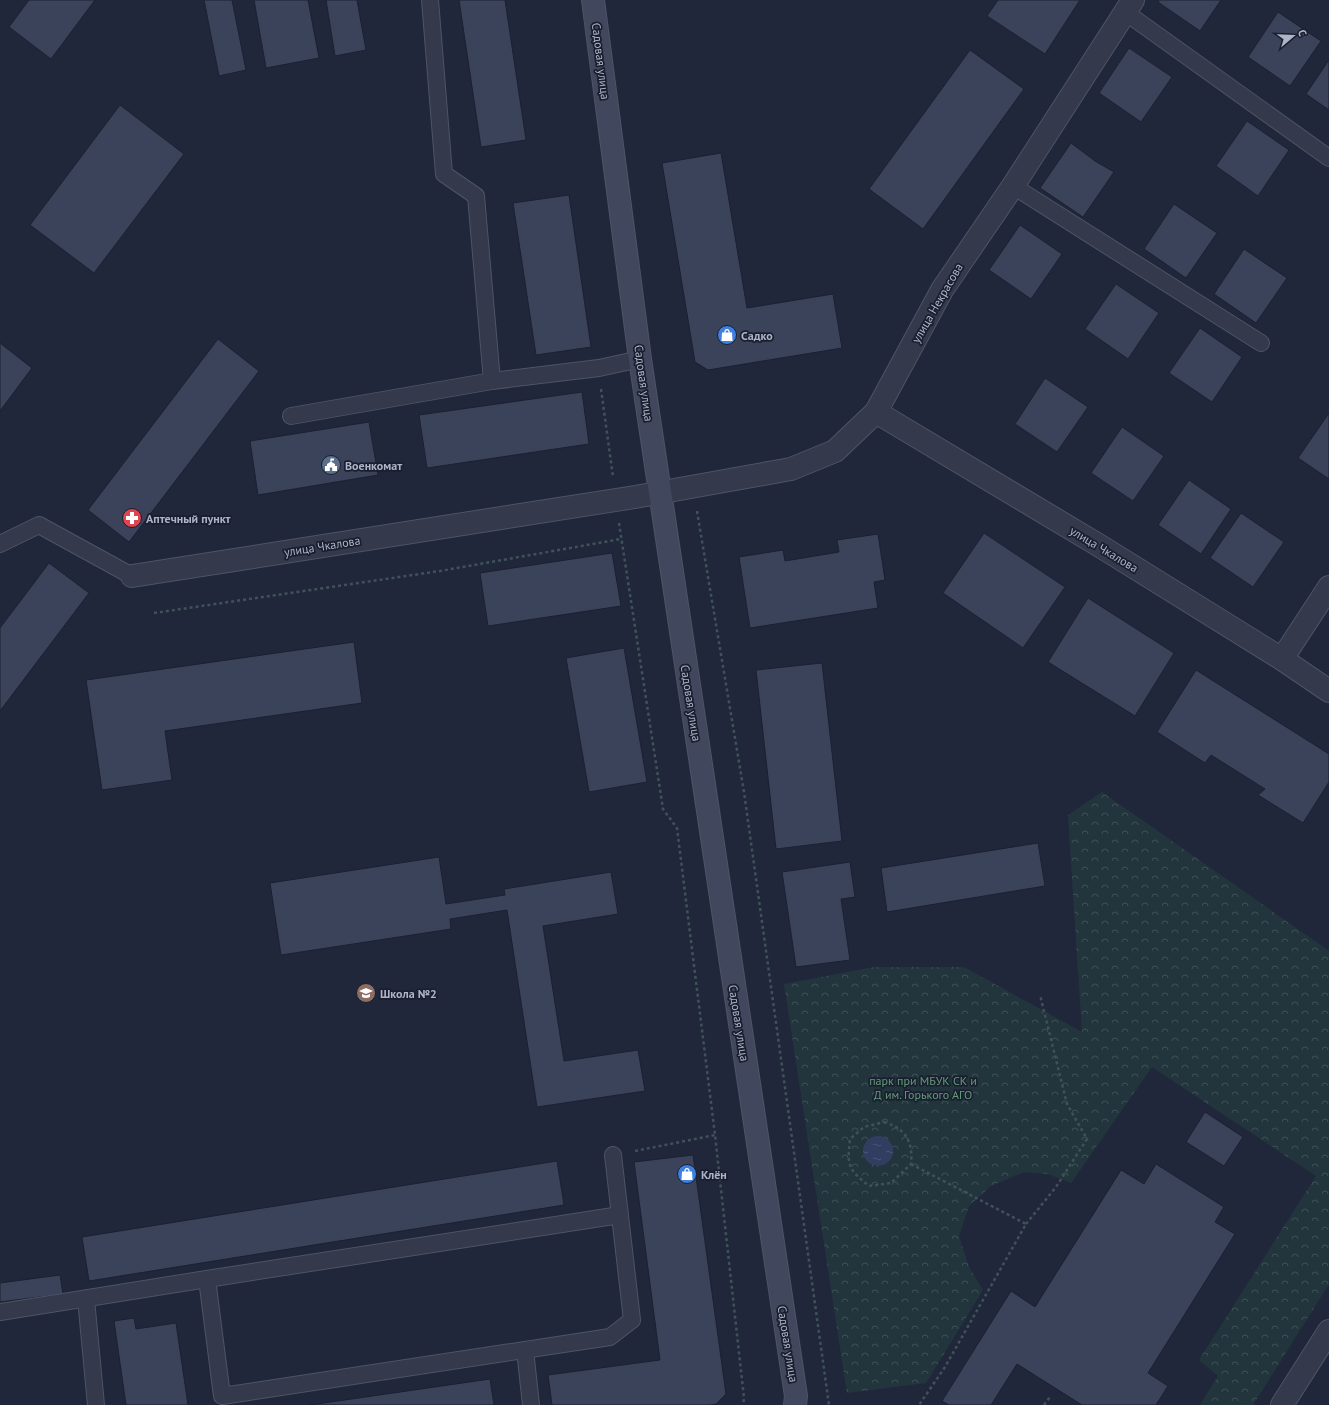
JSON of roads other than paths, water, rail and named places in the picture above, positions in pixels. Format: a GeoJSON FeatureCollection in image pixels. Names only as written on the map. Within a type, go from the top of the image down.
{"type":"FeatureCollection","features":[{"type":"Feature","properties":{"kind":"street","name":"Садовая улица"},"geometry":{"type":"LineString","coordinates":[[593,0],[640,359],[796,1396],[795,1405]]}},
{"type":"Feature","properties":{"kind":"street","name":"улица Некрасова"},"geometry":{"type":"LineString","coordinates":[[660,491],[792,469],[835,451],[876,412],[942,290],[1013,186],[1129,6]]}},
{"type":"Feature","properties":{"kind":"street","name":"улица Чкалова"},"geometry":{"type":"LineString","coordinates":[[876,412],[1100,546],[1282,659],[1329,691]]}},
{"type":"Feature","properties":{"kind":"street","name":"улица Чкалова"},"geometry":{"type":"LineString","coordinates":[[132,576],[616,500],[660,491]]}},
{"type":"Feature","properties":{"kind":"street"},"geometry":{"type":"LineString","coordinates":[[1282,659],[1329,587]]}},
{"type":"Feature","properties":{"kind":"street"},"geometry":{"type":"LineString","coordinates":[[1282,1405],[1329,1331]]}},
{"type":"Feature","properties":{"kind":"lane"},"geometry":{"type":"LineString","coordinates":[[430,0],[444,174],[476,196],[492,381]]}},
{"type":"Feature","properties":{"kind":"lane"},"geometry":{"type":"LineString","coordinates":[[1129,6],[1329,158]]}},
{"type":"Feature","properties":{"kind":"lane"},"geometry":{"type":"LineString","coordinates":[[1013,186],[1261,343]]}},
{"type":"Feature","properties":{"kind":"lane"},"geometry":{"type":"LineString","coordinates":[[291,416],[492,381],[599,368],[640,359]]}},
{"type":"Feature","properties":{"kind":"lane","name":"улица Чкалова"},"geometry":{"type":"LineString","coordinates":[[0,544],[38,525],[132,576]]}},
{"type":"Feature","properties":{"kind":"lane"},"geometry":{"type":"LineString","coordinates":[[207,1279],[222,1396],[610,1337],[632,1320],[613,1155]]}},
{"type":"Feature","properties":{"kind":"lane"},"geometry":{"type":"LineString","coordinates":[[0,1312],[620,1215]]}},
{"type":"Feature","properties":{"kind":"lane"},"geometry":{"type":"LineString","coordinates":[[86,1299],[96,1405]]}},
{"type":"Feature","properties":{"kind":"lane"},"geometry":{"type":"LineString","coordinates":[[525,1350],[531,1405]]}},
{"type":"Feature","properties":{"kind":"water"},"geometry":{"type":"Polygon","coordinates":[[[878,1136],[884,1137],[892,1145],[892,1157],[884,1165],[878,1166],[872,1165],[864,1157],[863,1151],[864,1145],[872,1137],[878,1136]]]}},
{"type":"Feature","properties":{"kind":"place","name":"Садко"},"geometry":{"type":"Point","coordinates":[727,335]}},
{"type":"Feature","properties":{"kind":"place","name":"Военкомат"},"geometry":{"type":"Point","coordinates":[331,465]}},
{"type":"Feature","properties":{"kind":"place","name":"Аптечный пункт"},"geometry":{"type":"Point","coordinates":[132,518]}},
{"type":"Feature","properties":{"kind":"place","name":"Школа №2"},"geometry":{"type":"Point","coordinates":[366,993]}},
{"type":"Feature","properties":{"kind":"place","name":"Клён"},"geometry":{"type":"Point","coordinates":[687,1174]}},
{"type":"Feature","properties":{"kind":"park label","name":"парк при МБУК СК и Д им. Горького АГО"},"geometry":{"type":"Point","coordinates":[923,1087]}}]}
